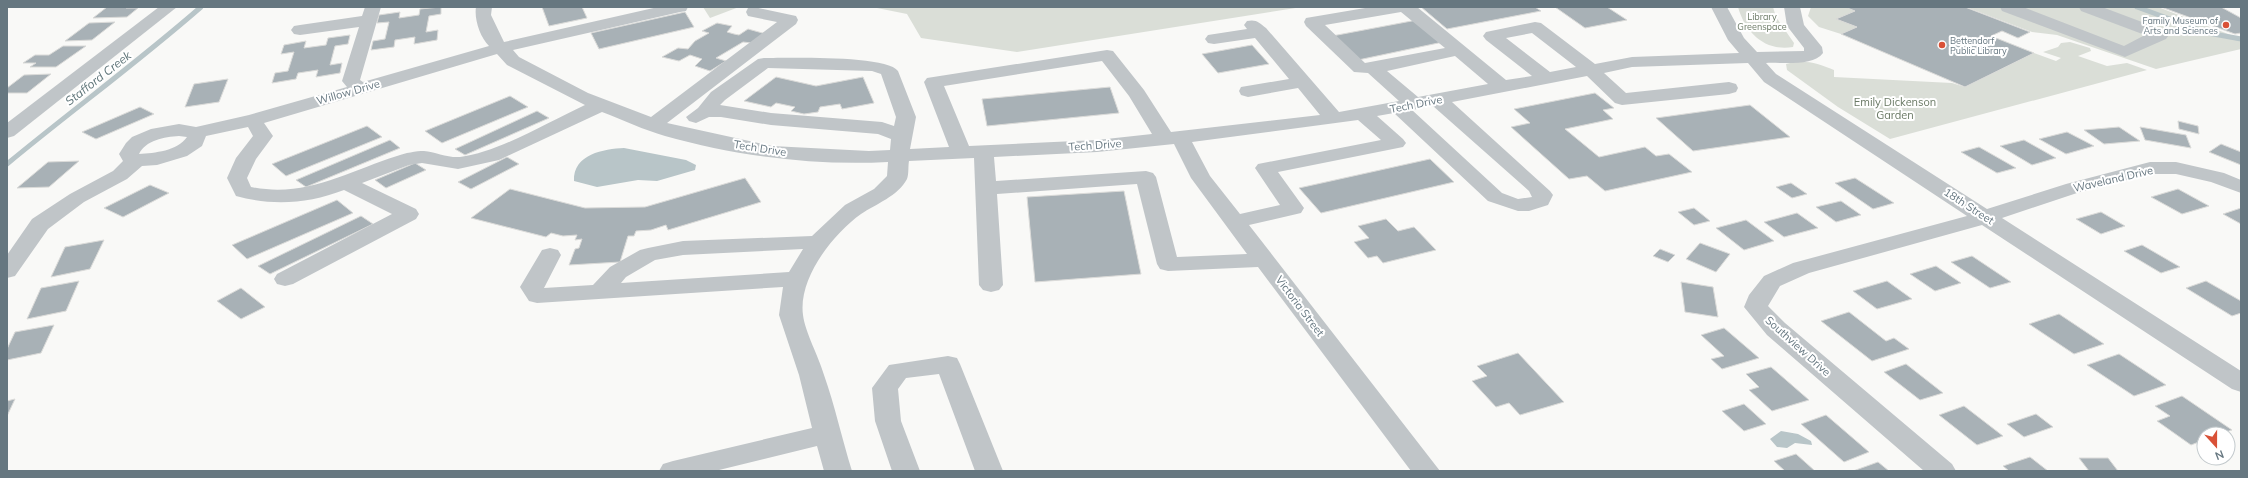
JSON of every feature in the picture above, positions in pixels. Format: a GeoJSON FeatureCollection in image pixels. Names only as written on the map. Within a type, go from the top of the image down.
{"type":"FeatureCollection","features":[{"type":"Feature","properties":{"kind":"street"},"geometry":{"type":"LineString","coordinates":[[7,132],[169,7]]}},
{"type":"Feature","properties":{"kind":"street","name":"Tech Drive"},"geometry":{"type":"LineString","coordinates":[[484,7],[483,15],[493,40],[513,62],[581,97],[662,128],[772,152],[869,157],[901,145],[961,152],[1097,146],[1173,138],[1334,119],[1632,62],[1806,56],[1814,53],[1813,47],[1796,26],[1792,7]]}},
{"type":"Feature","properties":{"kind":"street","name":"Willow Drive"},"geometry":{"type":"LineString","coordinates":[[7,271],[40,224],[77,198],[120,175],[137,160],[157,159],[180,152],[195,142],[197,137],[195,133],[253,120],[614,14],[680,7]]}},
{"type":"Feature","properties":{"kind":"street"},"geometry":{"type":"LineString","coordinates":[[1401,7],[1312,22],[1360,68],[1373,68],[1460,50]]}},
{"type":"Feature","properties":{"kind":"street"},"geometry":{"type":"LineString","coordinates":[[1408,7],[1502,87]]}},
{"type":"Feature","properties":{"kind":"street","name":"18th Street"},"geometry":{"type":"LineString","coordinates":[[1719,7],[1737,40],[1770,78],[2241,383]]}},
{"type":"Feature","properties":{"kind":"street"},"geometry":{"type":"LineString","coordinates":[[2008,7],[2125,52],[2160,35],[2087,7]]}},
{"type":"Feature","properties":{"kind":"street"},"geometry":{"type":"LineString","coordinates":[[662,128],[790,20],[754,12]]}},
{"type":"Feature","properties":{"kind":"street"},"geometry":{"type":"LineString","coordinates":[[300,30],[371,13],[351,81],[359,89]]}},
{"type":"Feature","properties":{"kind":"street"},"geometry":{"type":"LineString","coordinates":[[1546,78],[1492,36],[1535,27],[1590,69],[1622,99],[1729,88]]}},
{"type":"Feature","properties":{"kind":"street"},"geometry":{"type":"LineString","coordinates":[[1214,39],[1257,29],[1334,119]]}},
{"type":"Feature","properties":{"kind":"street","name":"Victoria Street"},"geometry":{"type":"LineString","coordinates":[[961,152],[933,82],[1107,55],[1136,94],[1173,138],[1201,178],[1266,260],[1426,471]]}},
{"type":"Feature","properties":{"kind":"street"},"geometry":{"type":"LineString","coordinates":[[705,112],[718,96],[764,63],[873,66],[889,71],[906,117],[897,178],[881,193],[853,210],[818,242],[797,279],[792,298],[790,315],[812,375],[838,471]]}},
{"type":"Feature","properties":{"kind":"street"},"geometry":{"type":"LineString","coordinates":[[1373,68],[1406,106],[1495,197],[1508,204],[1518,207],[1541,201],[1543,195],[1536,187],[1438,100]]}},
{"type":"Feature","properties":{"kind":"street"},"geometry":{"type":"LineString","coordinates":[[1248,91],[1302,82]]}},
{"type":"Feature","properties":{"kind":"street"},"geometry":{"type":"LineString","coordinates":[[253,120],[263,136],[246,158],[237,178],[243,192],[269,197],[303,195],[345,182],[404,160],[422,157],[458,163],[492,156],[602,105]]}},
{"type":"Feature","properties":{"kind":"street"},"geometry":{"type":"LineString","coordinates":[[662,128],[705,112],[721,111],[771,119],[882,128],[901,145]]}},
{"type":"Feature","properties":{"kind":"street"},"geometry":{"type":"LineString","coordinates":[[1235,222],[1293,208],[1265,168],[1396,143],[1363,114]]}},
{"type":"Feature","properties":{"kind":"street"},"geometry":{"type":"LineString","coordinates":[[984,151],[991,285]]}},
{"type":"Feature","properties":{"kind":"street","name":"Waveland Drive"},"geometry":{"type":"LineString","coordinates":[[1986,217],[2073,188],[2150,168],[2176,168],[2217,177],[2241,187]]}},
{"type":"Feature","properties":{"kind":"street"},"geometry":{"type":"LineString","coordinates":[[986,188],[1146,177],[1168,264],[1266,260]]}},
{"type":"Feature","properties":{"kind":"street"},"geometry":{"type":"LineString","coordinates":[[285,279],[408,214],[345,182]]}},
{"type":"Feature","properties":{"kind":"street","name":"Southview Drive"},"geometry":{"type":"LineString","coordinates":[[1942,471],[1776,329],[1756,307],[1761,295],[1772,281],[1801,268],[1948,230],[1986,217]]}},
{"type":"Feature","properties":{"kind":"street"},"geometry":{"type":"LineString","coordinates":[[600,292],[618,272],[648,255],[682,248],[818,242]]}},
{"type":"Feature","properties":{"kind":"street"},"geometry":{"type":"LineString","coordinates":[[550,255],[532,287],[538,296],[797,279]]}},
{"type":"Feature","properties":{"kind":"street"},"geometry":{"type":"LineString","coordinates":[[906,471],[888,421],[885,388],[898,371],[948,364],[989,471]]}},
{"type":"Feature","properties":{"kind":"street"},"geometry":{"type":"LineString","coordinates":[[673,471],[827,434]]}},
{"type":"Feature","properties":{"kind":"green space"},"geometry":{"type":"Polygon","coordinates":[[[703,7],[739,7],[710,18],[703,7]]]}},
{"type":"Feature","properties":{"kind":"green space"},"geometry":{"type":"Polygon","coordinates":[[[872,7],[1302,7],[1017,52],[921,38],[907,14],[872,7]]]}},
{"type":"Feature","properties":{"kind":"green space","name":"Library Greenspace"},"geometry":{"type":"Polygon","coordinates":[[[1738,7],[1773,7],[1776,17],[1794,43],[1793,47],[1774,47],[1758,39],[1746,25],[1738,7]]]}},
{"type":"Feature","properties":{"kind":"green space"},"geometry":{"type":"Polygon","coordinates":[[[1811,7],[1845,7],[1855,11],[1837,19],[1857,27],[1841,34],[1819,27],[1808,16],[1811,7]]]}},
{"type":"Feature","properties":{"kind":"green space"},"geometry":{"type":"Polygon","coordinates":[[[1966,7],[2158,7],[2241,39],[2241,49],[2156,69],[2057,35],[2032,32],[1966,7]]]}},
{"type":"Feature","properties":{"kind":"green space","name":"Emily Dickenson Garden"},"geometry":{"type":"Polygon","coordinates":[[[2070,42],[2090,48],[2091,51],[2078,56],[2107,66],[2127,63],[2147,70],[1890,139],[1838,107],[1787,70],[1786,64],[1805,62],[1822,65],[1834,70],[1834,77],[1952,83],[1965,87],[2034,53],[2056,61],[2061,58],[2043,52],[2058,47],[2061,43],[2070,42]]]}},
{"type":"Feature","properties":{"kind":"shaded area"},"geometry":{"type":"Polygon","coordinates":[[[624,148],[686,160],[696,165],[695,170],[657,181],[638,180],[597,187],[574,181],[575,172],[584,159],[599,152],[624,148]]]}},
{"type":"Feature","properties":{"kind":"shaded area"},"geometry":{"type":"Polygon","coordinates":[[[1781,431],[1798,434],[1811,441],[1812,445],[1795,443],[1787,448],[1777,447],[1770,439],[1781,431]]]}},
{"type":"Feature","properties":{"kind":"building"},"geometry":{"type":"Polygon","coordinates":[[[107,7],[138,8],[127,17],[93,18],[107,7]]]}},
{"type":"Feature","properties":{"kind":"building"},"geometry":{"type":"Polygon","coordinates":[[[441,7],[441,14],[429,16],[426,32],[438,30],[437,40],[414,44],[415,37],[395,40],[394,47],[371,50],[373,41],[385,39],[389,22],[377,23],[379,15],[400,12],[399,18],[419,15],[420,9],[441,7]]]}},
{"type":"Feature","properties":{"kind":"building"},"geometry":{"type":"Polygon","coordinates":[[[542,7],[582,7],[587,18],[549,26],[542,7]]]}},
{"type":"Feature","properties":{"kind":"building"},"geometry":{"type":"Polygon","coordinates":[[[1421,7],[1535,7],[1541,11],[1447,29],[1421,7]]]}},
{"type":"Feature","properties":{"kind":"building"},"geometry":{"type":"Polygon","coordinates":[[[1555,7],[1607,7],[1627,20],[1585,28],[1555,7]]]}},
{"type":"Feature","properties":{"kind":"building","name":"Bettendorf Public Library"},"geometry":{"type":"Polygon","coordinates":[[[1845,7],[1965,7],[2030,32],[2018,38],[2002,31],[1991,36],[2034,53],[1965,87],[1841,34],[1857,27],[1836,19],[1855,11],[1845,7]]]}},
{"type":"Feature","properties":{"kind":"building","name":"Family Museum of Arts and Sciences"},"geometry":{"type":"Polygon","coordinates":[[[2161,7],[2221,7],[2241,18],[2241,33],[2235,34],[2161,7]]]}},
{"type":"Feature","properties":{"kind":"building"},"geometry":{"type":"Polygon","coordinates":[[[685,12],[694,27],[599,49],[591,33],[685,12]]]}},
{"type":"Feature","properties":{"kind":"building"},"geometry":{"type":"Polygon","coordinates":[[[1417,20],[1443,42],[1358,60],[1332,36],[1417,20]]]}},
{"type":"Feature","properties":{"kind":"building"},"geometry":{"type":"Polygon","coordinates":[[[115,22],[92,40],[65,41],[89,23],[115,22]]]}},
{"type":"Feature","properties":{"kind":"building"},"geometry":{"type":"Polygon","coordinates":[[[717,23],[732,26],[727,32],[734,34],[739,35],[748,29],[766,34],[752,43],[743,42],[716,58],[726,61],[710,71],[695,66],[702,59],[690,55],[679,61],[662,57],[678,48],[688,49],[695,41],[709,33],[702,31],[717,23]]]}},
{"type":"Feature","properties":{"kind":"building"},"geometry":{"type":"Polygon","coordinates":[[[350,35],[348,44],[335,46],[330,65],[342,63],[340,73],[316,77],[318,70],[298,73],[296,79],[272,83],[275,73],[288,71],[294,52],[281,54],[284,45],[306,41],[304,48],[326,45],[328,38],[350,35]]]}},
{"type":"Feature","properties":{"kind":"building"},"geometry":{"type":"Polygon","coordinates":[[[1252,45],[1269,64],[1218,73],[1202,54],[1252,45]]]}},
{"type":"Feature","properties":{"kind":"building"},"geometry":{"type":"Polygon","coordinates":[[[63,46],[86,46],[56,67],[30,67],[36,63],[23,63],[35,55],[49,55],[63,46]]]}},
{"type":"Feature","properties":{"kind":"building"},"geometry":{"type":"Polygon","coordinates":[[[51,74],[27,93],[7,93],[7,88],[24,75],[51,74]]]}},
{"type":"Feature","properties":{"kind":"building"},"geometry":{"type":"Polygon","coordinates":[[[776,77],[816,86],[863,77],[874,103],[842,109],[840,104],[820,107],[818,112],[804,114],[791,111],[795,107],[776,103],[771,107],[744,101],[776,77]]]}},
{"type":"Feature","properties":{"kind":"building"},"geometry":{"type":"Polygon","coordinates":[[[228,79],[219,102],[185,107],[194,84],[228,79]]]}},
{"type":"Feature","properties":{"kind":"building"},"geometry":{"type":"Polygon","coordinates":[[[1110,87],[1119,113],[987,126],[982,99],[1110,87]]]}},
{"type":"Feature","properties":{"kind":"building"},"geometry":{"type":"Polygon","coordinates":[[[1595,93],[1614,108],[1603,110],[1613,119],[1565,129],[1599,157],[1645,147],[1656,156],[1669,154],[1692,172],[1605,191],[1587,176],[1569,179],[1511,127],[1530,123],[1514,109],[1595,93]]]}},
{"type":"Feature","properties":{"kind":"building"},"geometry":{"type":"Polygon","coordinates":[[[510,96],[528,107],[442,143],[425,131],[510,96]]]}},
{"type":"Feature","properties":{"kind":"building"},"geometry":{"type":"Polygon","coordinates":[[[1750,105],[1790,137],[1693,151],[1656,118],[1750,105]]]}},
{"type":"Feature","properties":{"kind":"building"},"geometry":{"type":"Polygon","coordinates":[[[140,107],[154,114],[96,139],[82,132],[140,107]]]}},
{"type":"Feature","properties":{"kind":"building"},"geometry":{"type":"Polygon","coordinates":[[[537,111],[549,118],[465,155],[455,149],[537,111]]]}},
{"type":"Feature","properties":{"kind":"building"},"geometry":{"type":"Polygon","coordinates":[[[2178,121],[2198,126],[2199,134],[2179,129],[2178,121]]]}},
{"type":"Feature","properties":{"kind":"building"},"geometry":{"type":"Polygon","coordinates":[[[367,126],[382,137],[286,176],[272,164],[367,126]]]}},
{"type":"Feature","properties":{"kind":"building"},"geometry":{"type":"Polygon","coordinates":[[[2119,127],[2140,141],[2104,144],[2084,130],[2119,127]]]}},
{"type":"Feature","properties":{"kind":"building"},"geometry":{"type":"Polygon","coordinates":[[[2140,127],[2186,135],[2191,148],[2145,140],[2140,127]]]}},
{"type":"Feature","properties":{"kind":"building"},"geometry":{"type":"Polygon","coordinates":[[[2067,132],[2094,146],[2066,154],[2039,139],[2067,132]]]}},
{"type":"Feature","properties":{"kind":"building"},"geometry":{"type":"Polygon","coordinates":[[[390,140],[400,148],[306,187],[296,180],[390,140]]]}},
{"type":"Feature","properties":{"kind":"building"},"geometry":{"type":"Polygon","coordinates":[[[2024,140],[2056,158],[2032,165],[2000,146],[2024,140]]]}},
{"type":"Feature","properties":{"kind":"building"},"geometry":{"type":"Polygon","coordinates":[[[2221,144],[2241,152],[2241,165],[2209,152],[2221,144]]]}},
{"type":"Feature","properties":{"kind":"building"},"geometry":{"type":"Polygon","coordinates":[[[1979,147],[2016,168],[1997,173],[1961,152],[1979,147]]]}},
{"type":"Feature","properties":{"kind":"building"},"geometry":{"type":"Polygon","coordinates":[[[507,157],[519,164],[471,189],[458,182],[507,157]]]}},
{"type":"Feature","properties":{"kind":"building"},"geometry":{"type":"Polygon","coordinates":[[[1430,159],[1454,182],[1321,213],[1299,188],[1430,159]]]}},
{"type":"Feature","properties":{"kind":"building"},"geometry":{"type":"Polygon","coordinates":[[[79,161],[49,187],[17,188],[48,162],[79,161]]]}},
{"type":"Feature","properties":{"kind":"building"},"geometry":{"type":"Polygon","coordinates":[[[415,163],[426,170],[386,188],[375,180],[415,163]]]}},
{"type":"Feature","properties":{"kind":"building"},"geometry":{"type":"Polygon","coordinates":[[[745,178],[761,202],[668,230],[666,225],[651,230],[636,231],[634,236],[628,236],[620,262],[569,265],[575,249],[579,248],[582,239],[575,240],[577,235],[563,236],[551,233],[546,237],[471,218],[510,189],[585,208],[645,207],[745,178]]]}},
{"type":"Feature","properties":{"kind":"building"},"geometry":{"type":"Polygon","coordinates":[[[1855,178],[1894,203],[1873,209],[1835,183],[1855,178]]]}},
{"type":"Feature","properties":{"kind":"building"},"geometry":{"type":"Polygon","coordinates":[[[1791,183],[1807,194],[1792,198],[1776,187],[1791,183]]]}},
{"type":"Feature","properties":{"kind":"building"},"geometry":{"type":"Polygon","coordinates":[[[150,185],[169,193],[123,217],[104,208],[150,185]]]}},
{"type":"Feature","properties":{"kind":"building"},"geometry":{"type":"Polygon","coordinates":[[[2178,189],[2209,206],[2182,214],[2151,197],[2178,189]]]}},
{"type":"Feature","properties":{"kind":"building"},"geometry":{"type":"Polygon","coordinates":[[[1124,191],[1141,274],[1035,282],[1027,197],[1124,191]]]}},
{"type":"Feature","properties":{"kind":"building"},"geometry":{"type":"Polygon","coordinates":[[[337,200],[353,213],[247,259],[232,245],[337,200]]]}},
{"type":"Feature","properties":{"kind":"building"},"geometry":{"type":"Polygon","coordinates":[[[1841,201],[1861,215],[1836,222],[1816,207],[1841,201]]]}},
{"type":"Feature","properties":{"kind":"building"},"geometry":{"type":"Polygon","coordinates":[[[1694,208],[1710,221],[1694,225],[1678,212],[1694,208]]]}},
{"type":"Feature","properties":{"kind":"building"},"geometry":{"type":"Polygon","coordinates":[[[2241,208],[2241,224],[2223,214],[2241,208]]]}},
{"type":"Feature","properties":{"kind":"building"},"geometry":{"type":"Polygon","coordinates":[[[2101,212],[2125,226],[2101,234],[2076,219],[2101,212]]]}},
{"type":"Feature","properties":{"kind":"building"},"geometry":{"type":"Polygon","coordinates":[[[1797,213],[1818,228],[1784,237],[1764,222],[1797,213]]]}},
{"type":"Feature","properties":{"kind":"building"},"geometry":{"type":"Polygon","coordinates":[[[361,216],[373,224],[270,274],[258,266],[361,216]]]}},
{"type":"Feature","properties":{"kind":"building"},"geometry":{"type":"Polygon","coordinates":[[[1386,219],[1398,231],[1414,227],[1436,250],[1383,263],[1377,256],[1368,258],[1354,242],[1369,238],[1358,226],[1386,219]]]}},
{"type":"Feature","properties":{"kind":"building"},"geometry":{"type":"Polygon","coordinates":[[[1746,220],[1774,241],[1744,250],[1716,228],[1746,220]]]}},
{"type":"Feature","properties":{"kind":"building"},"geometry":{"type":"Polygon","coordinates":[[[104,240],[90,269],[51,277],[65,247],[104,240]]]}},
{"type":"Feature","properties":{"kind":"building"},"geometry":{"type":"Polygon","coordinates":[[[1700,243],[1730,254],[1716,272],[1686,259],[1700,243]]]}},
{"type":"Feature","properties":{"kind":"building"},"geometry":{"type":"Polygon","coordinates":[[[2142,245],[2180,267],[2161,273],[2124,251],[2142,245]]]}},
{"type":"Feature","properties":{"kind":"building"},"geometry":{"type":"Polygon","coordinates":[[[1660,249],[1675,255],[1668,262],[1653,256],[1660,249]]]}},
{"type":"Feature","properties":{"kind":"building"},"geometry":{"type":"Polygon","coordinates":[[[1972,256],[2011,282],[1990,288],[1951,262],[1972,256]]]}},
{"type":"Feature","properties":{"kind":"building"},"geometry":{"type":"Polygon","coordinates":[[[1936,266],[1961,283],[1935,291],[1910,274],[1936,266]]]}},
{"type":"Feature","properties":{"kind":"building"},"geometry":{"type":"Polygon","coordinates":[[[79,281],[66,311],[27,319],[41,288],[79,281]]]}},
{"type":"Feature","properties":{"kind":"building"},"geometry":{"type":"Polygon","coordinates":[[[1887,281],[1912,299],[1877,309],[1853,291],[1887,281]]]}},
{"type":"Feature","properties":{"kind":"building"},"geometry":{"type":"Polygon","coordinates":[[[2206,281],[2241,301],[2241,313],[2232,316],[2186,288],[2206,281]]]}},
{"type":"Feature","properties":{"kind":"building"},"geometry":{"type":"Polygon","coordinates":[[[1681,282],[1713,287],[1718,317],[1685,312],[1681,282]]]}},
{"type":"Feature","properties":{"kind":"building"},"geometry":{"type":"Polygon","coordinates":[[[241,288],[265,307],[241,319],[217,301],[241,288]]]}},
{"type":"Feature","properties":{"kind":"building"},"geometry":{"type":"Polygon","coordinates":[[[1849,312],[1886,341],[1894,338],[1909,349],[1872,361],[1821,321],[1849,312]]]}},
{"type":"Feature","properties":{"kind":"building"},"geometry":{"type":"Polygon","coordinates":[[[2059,314],[2104,344],[2074,354],[2029,324],[2059,314]]]}},
{"type":"Feature","properties":{"kind":"building"},"geometry":{"type":"Polygon","coordinates":[[[54,325],[41,353],[7,360],[7,349],[15,332],[54,325]]]}},
{"type":"Feature","properties":{"kind":"building"},"geometry":{"type":"Polygon","coordinates":[[[1724,328],[1759,358],[1722,369],[1711,359],[1724,356],[1701,335],[1724,328]]]}},
{"type":"Feature","properties":{"kind":"building"},"geometry":{"type":"Polygon","coordinates":[[[1518,353],[1564,402],[1520,415],[1509,403],[1496,407],[1472,381],[1487,376],[1477,366],[1518,353]]]}},
{"type":"Feature","properties":{"kind":"building"},"geometry":{"type":"Polygon","coordinates":[[[2119,354],[2166,385],[2134,396],[2087,365],[2119,354]]]}},
{"type":"Feature","properties":{"kind":"building"},"geometry":{"type":"Polygon","coordinates":[[[1906,364],[1943,393],[1920,400],[1884,372],[1906,364]]]}},
{"type":"Feature","properties":{"kind":"building"},"geometry":{"type":"Polygon","coordinates":[[[1771,367],[1809,400],[1772,411],[1749,390],[1759,387],[1746,374],[1771,367]]]}},
{"type":"Feature","properties":{"kind":"building"},"geometry":{"type":"Polygon","coordinates":[[[2182,396],[2226,426],[2196,426],[2196,443],[2191,445],[2157,421],[2170,416],[2155,406],[2182,396]]]}},
{"type":"Feature","properties":{"kind":"building"},"geometry":{"type":"Polygon","coordinates":[[[15,399],[7,416],[7,401],[15,399]]]}},
{"type":"Feature","properties":{"kind":"building"},"geometry":{"type":"Polygon","coordinates":[[[1744,404],[1766,424],[1744,431],[1722,411],[1744,404]]]}},
{"type":"Feature","properties":{"kind":"building"},"geometry":{"type":"Polygon","coordinates":[[[1964,406],[2003,436],[1977,445],[1939,415],[1964,406]]]}},
{"type":"Feature","properties":{"kind":"building"},"geometry":{"type":"Polygon","coordinates":[[[2036,414],[2053,427],[2024,437],[2007,424],[2036,414]]]}},
{"type":"Feature","properties":{"kind":"building"},"geometry":{"type":"Polygon","coordinates":[[[1826,415],[1869,452],[1844,462],[1801,424],[1826,415]]]}},
{"type":"Feature","properties":{"kind":"building"},"geometry":{"type":"Polygon","coordinates":[[[1796,454],[1815,471],[1785,471],[1774,461],[1796,454]]]}},
{"type":"Feature","properties":{"kind":"building"},"geometry":{"type":"Polygon","coordinates":[[[2030,457],[2048,471],[2009,471],[2003,466],[2030,457]]]}},
{"type":"Feature","properties":{"kind":"building"},"geometry":{"type":"Polygon","coordinates":[[[2079,458],[2108,458],[2118,471],[2089,471],[2079,458]]]}},
{"type":"Feature","properties":{"kind":"building"},"geometry":{"type":"Polygon","coordinates":[[[1878,462],[1889,471],[1853,471],[1878,462]]]}},
{"type":"Feature","properties":{"kind":"waterway","name":"Stafford Creek"},"geometry":{"type":"LineString","coordinates":[[7,164],[201,7]]}},
{"type":"Feature","properties":{"kind":"waterway"},"geometry":{"type":"LineString","coordinates":[[2137,7],[2208,33],[2241,39]]}},
{"type":"Feature","properties":{"kind":"place","name":"Family Museum of Arts and Sciences"},"geometry":{"type":"Point","coordinates":[2226,25]}},
{"type":"Feature","properties":{"kind":"place","name":"Bettendorf Public Library"},"geometry":{"type":"Point","coordinates":[1942,45]}}]}
